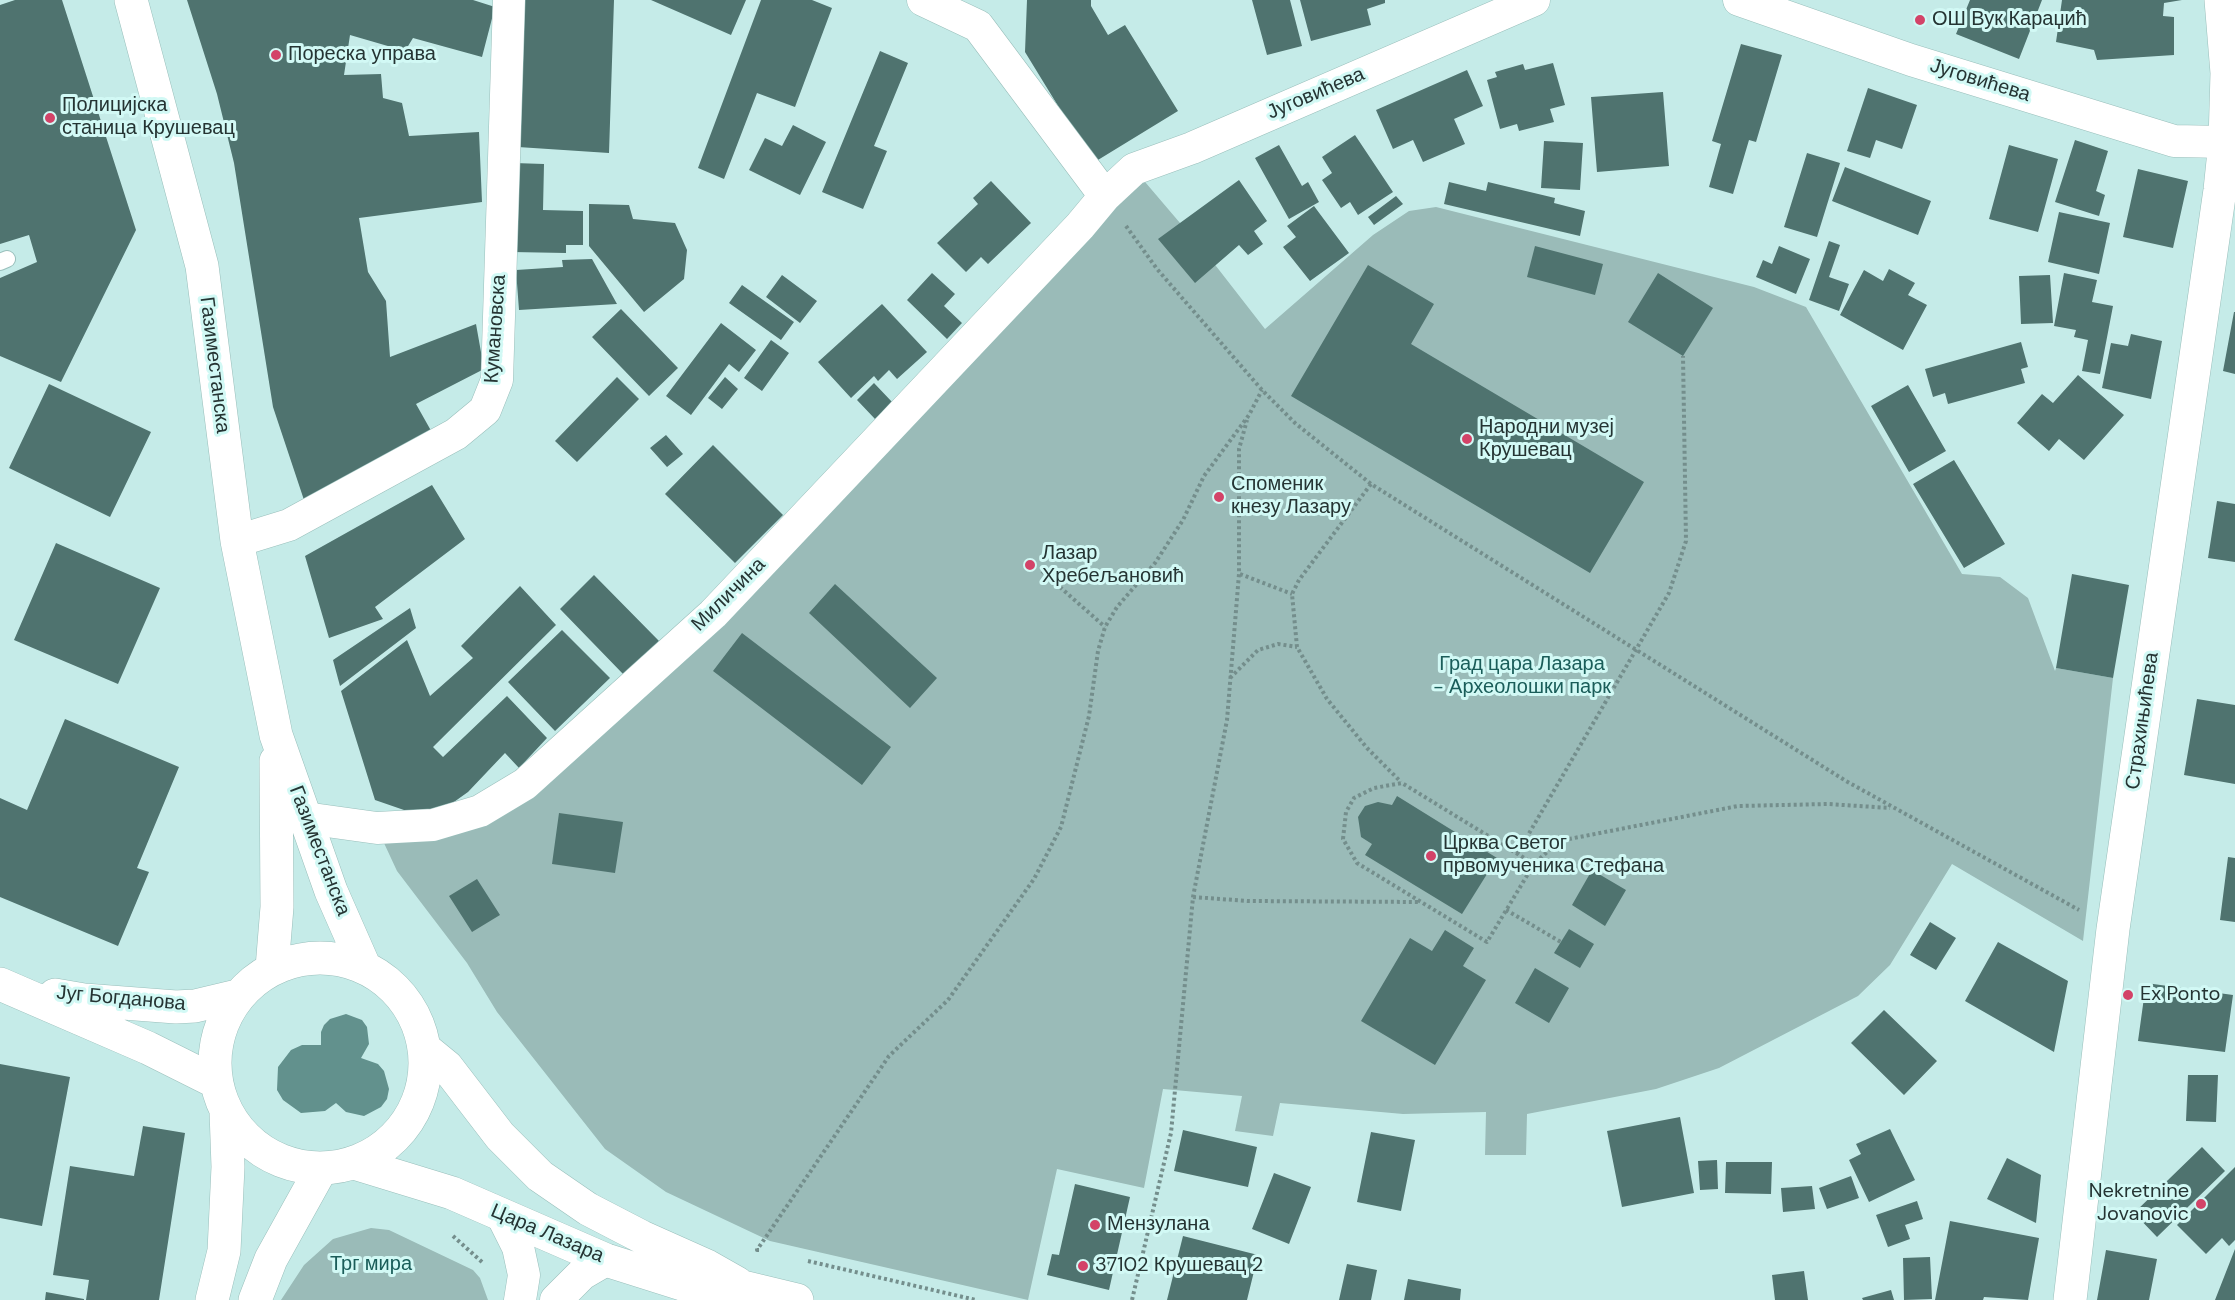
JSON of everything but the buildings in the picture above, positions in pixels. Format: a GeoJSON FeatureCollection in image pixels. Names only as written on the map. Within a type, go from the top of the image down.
{"type":"FeatureCollection","features":[{"type":"Feature","properties":{"kind":"main road","name":"Газиместанска"},"geometry":{"type":"LineString","coordinates":[[131,0],[202,266],[237,541],[276,735],[332,891],[364,966]]}},
{"type":"Feature","properties":{"kind":"main road","name":"Страхињићева"},"geometry":{"type":"LineString","coordinates":[[2070,1300],[2113,929],[2230,142],[2221,0]]}},
{"type":"Feature","properties":{"kind":"main road","name":"Газиместанска"},"geometry":{"type":"LineString","coordinates":[[272,968],[277,907],[276,735]]}},
{"type":"Feature","properties":{"kind":"main road"},"geometry":{"type":"LineString","coordinates":[[212,1300],[224,1251],[228,1167],[221,1096],[214,1059],[217,1036],[225,1015],[237,996],[253,980],[272,968],[302,958],[334,958],[364,966],[394,986],[415,1015],[425,1049],[424,1085],[410,1119],[386,1146],[354,1163],[321,1169],[292,1165],[265,1154],[242,1135],[221,1096]]}},
{"type":"Feature","properties":{"kind":"main road","name":"Југ Богданова"},"geometry":{"type":"LineString","coordinates":[[2,985],[84,1000],[168,1006],[195,1006],[237,996]]}},
{"type":"Feature","properties":{"kind":"main road","name":"Југ Богданова"},"geometry":{"type":"LineString","coordinates":[[2,985],[148,1048],[221,1096]]}},
{"type":"Feature","properties":{"kind":"main road","name":"Цара Лазара"},"geometry":{"type":"LineString","coordinates":[[425,1049],[447,1067],[500,1136],[540,1176],[588,1209],[642,1237],[707,1266],[743,1287]]}},
{"type":"Feature","properties":{"kind":"main road","name":"Цара Лазара"},"geometry":{"type":"LineString","coordinates":[[354,1163],[452,1193],[606,1260],[682,1284],[743,1287],[797,1300]]}},
{"type":"Feature","properties":{"kind":"main road"},"geometry":{"type":"LineString","coordinates":[[255,1300],[271,1259],[321,1169]]}},
{"type":"Feature","properties":{"kind":"street","name":"Кумановска"},"geometry":{"type":"LineString","coordinates":[[237,541],[289,525],[456,434],[485,410],[497,380],[509,0]]}},
{"type":"Feature","properties":{"kind":"street"},"geometry":{"type":"LineString","coordinates":[[923,0],[979,13],[1105,196]]}},
{"type":"Feature","properties":{"kind":"street","name":"Југовићева"},"geometry":{"type":"LineString","coordinates":[[1080,226],[1105,196],[1134,169],[1192,148],[1534,0]]}},
{"type":"Feature","properties":{"kind":"street","name":"Југовићева"},"geometry":{"type":"LineString","coordinates":[[1739,0],[1911,60],[2174,141],[2230,142]]}},
{"type":"Feature","properties":{"kind":"street","name":"Миличина"},"geometry":{"type":"LineString","coordinates":[[305,818],[377,828],[433,825],[480,811],[525,784],[713,614],[1080,226]]}},
{"type":"Feature","properties":{"kind":"street"},"geometry":{"type":"LineString","coordinates":[[503,1217],[520,1256],[524,1275],[520,1300]]}},
{"type":"Feature","properties":{"kind":"street"},"geometry":{"type":"LineString","coordinates":[[556,1300],[582,1274],[606,1260]]}},
{"type":"Feature","properties":{"kind":"path"},"geometry":{"type":"LineString","coordinates":[[1105,196],[1157,269],[1262,390],[1295,423],[1371,484],[1846,782],[2113,929]]}},
{"type":"Feature","properties":{"kind":"path"},"geometry":{"type":"LineString","coordinates":[[1517,854],[1669,593],[1686,541],[1683,356]]}},
{"type":"Feature","properties":{"kind":"path"},"geometry":{"type":"LineString","coordinates":[[1132,1300],[1171,1133],[1193,897],[1227,720],[1239,574],[1239,449],[1249,416],[1262,390]]}},
{"type":"Feature","properties":{"kind":"path"},"geometry":{"type":"LineString","coordinates":[[769,1252],[757,1250],[889,1056],[948,1000],[1034,879],[1061,827],[1089,716],[1098,651],[1105,627],[1117,607],[1155,563],[1184,520],[1204,476],[1249,416]]}},
{"type":"Feature","properties":{"kind":"path"},"geometry":{"type":"LineString","coordinates":[[1371,484],[1299,580],[1292,594],[1297,647],[1327,699],[1367,748],[1402,783],[1534,864]]}},
{"type":"Feature","properties":{"kind":"path"},"geometry":{"type":"LineString","coordinates":[[1042,571],[1105,627]]}},
{"type":"Feature","properties":{"kind":"path"},"geometry":{"type":"LineString","coordinates":[[1239,574],[1292,594]]}},
{"type":"Feature","properties":{"kind":"path"},"geometry":{"type":"LineString","coordinates":[[1230,678],[1258,650],[1278,644],[1297,647]]}},
{"type":"Feature","properties":{"kind":"path"},"geometry":{"type":"LineString","coordinates":[[1402,783],[1374,788],[1353,798],[1346,812],[1343,839],[1357,863],[1487,942],[1534,864],[1559,841],[1738,806],[1828,804],[1894,808]]}},
{"type":"Feature","properties":{"kind":"path"},"geometry":{"type":"LineString","coordinates":[[1193,897],[1248,901],[1420,902]]}},
{"type":"Feature","properties":{"kind":"path"},"geometry":{"type":"LineString","coordinates":[[1506,910],[1561,942]]}},
{"type":"Feature","properties":{"kind":"path"},"geometry":{"type":"LineString","coordinates":[[451,1235],[485,1265]]}},
{"type":"Feature","properties":{"kind":"path"},"geometry":{"type":"LineString","coordinates":[[803,1260],[976,1300]]}},
{"type":"Feature","properties":{"kind":"green space","name":"Град цара Лазара - Археолошки парк"},"geometry":{"type":"Polygon","coordinates":[[[1134,169],[1209,257],[1265,329],[1373,235],[1409,211],[1436,207],[1754,287],[1806,307],[1962,574],[2000,577],[2028,598],[2055,671],[2056,668],[2113,678],[2083,941],[1952,864],[1890,965],[1858,996],[1719,1068],[1656,1089],[1527,1114],[1526,1155],[1485,1155],[1486,1112],[1403,1114],[1280,1103],[1273,1136],[1235,1131],[1242,1096],[1163,1089],[1144,1188],[1057,1169],[1028,1300],[770,1241],[666,1192],[605,1149],[497,1012],[467,963],[397,871],[377,828],[525,784],[1134,169]]]}},
{"type":"Feature","properties":{"kind":"green space","name":"Трг мира"},"geometry":{"type":"Polygon","coordinates":[[[371,1228],[389,1230],[473,1270],[480,1278],[488,1300],[281,1300],[304,1265],[333,1239],[371,1228]]]}},
{"type":"Feature","properties":{"kind":"shaded area"},"geometry":{"type":"Polygon","coordinates":[[[346,1014],[362,1020],[367,1027],[369,1044],[361,1058],[378,1064],[384,1071],[389,1089],[387,1099],[381,1107],[364,1116],[346,1112],[336,1103],[325,1111],[301,1113],[283,1100],[277,1090],[278,1067],[291,1050],[302,1045],[321,1045],[321,1032],[324,1025],[330,1019],[346,1014]]]}},
{"type":"Feature","properties":{"kind":"place","name":"ОШ Вук Караџић"},"geometry":{"type":"Point","coordinates":[1920,20]}},
{"type":"Feature","properties":{"kind":"place","name":"Пореска управа"},"geometry":{"type":"Point","coordinates":[276,55]}},
{"type":"Feature","properties":{"kind":"place","name":"Полицијска станица Крушевац"},"geometry":{"type":"Point","coordinates":[50,118]}},
{"type":"Feature","properties":{"kind":"place","name":"Народни музеј Крушевац"},"geometry":{"type":"Point","coordinates":[1467,439]}},
{"type":"Feature","properties":{"kind":"place","name":"Споменик кнезу Лазару"},"geometry":{"type":"Point","coordinates":[1219,497]}},
{"type":"Feature","properties":{"kind":"place","name":"Лазар Хребељановић"},"geometry":{"type":"Point","coordinates":[1030,565]}},
{"type":"Feature","properties":{"kind":"place","name":"Црква Светог првомученика Стефана"},"geometry":{"type":"Point","coordinates":[1431,856]}},
{"type":"Feature","properties":{"kind":"place","name":"Ex Ponto"},"geometry":{"type":"Point","coordinates":[2128,995]}},
{"type":"Feature","properties":{"kind":"place","name":"Nekretnine Jovanovic"},"geometry":{"type":"Point","coordinates":[2201,1204]}},
{"type":"Feature","properties":{"kind":"place","name":"Мензулана"},"geometry":{"type":"Point","coordinates":[1095,1225]}},
{"type":"Feature","properties":{"kind":"place","name":"37102 Крушевац 2"},"geometry":{"type":"Point","coordinates":[1083,1266]}}]}
